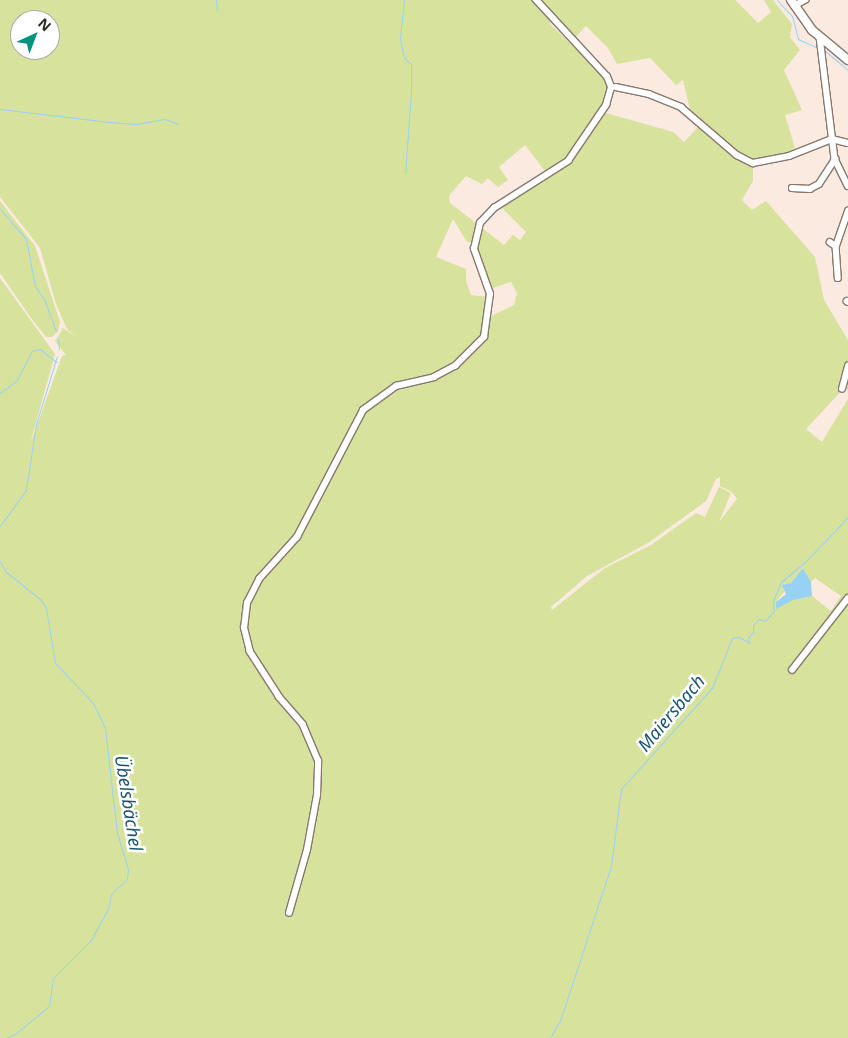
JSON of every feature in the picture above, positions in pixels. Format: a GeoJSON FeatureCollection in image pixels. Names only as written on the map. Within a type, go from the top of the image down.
{"type":"FeatureCollection","features":[{"type":"Feature","properties":{"kind":"main road"},"geometry":{"type":"LineString","coordinates":[[793,3],[819,39],[848,60]]}},
{"type":"Feature","properties":{"kind":"street"},"geometry":{"type":"LineString","coordinates":[[288,913],[307,850],[317,796],[318,761],[303,725],[279,698],[250,652],[244,628],[247,603],[259,579],[275,565],[297,536],[363,410],[396,386],[434,377],[455,366],[484,337],[490,294],[474,249],[480,223],[494,208],[568,161],[606,105],[612,87],[593,58],[536,0]]}},
{"type":"Feature","properties":{"kind":"street"},"geometry":{"type":"LineString","coordinates":[[793,3],[805,0]]}},
{"type":"Feature","properties":{"kind":"street"},"geometry":{"type":"LineString","coordinates":[[819,39],[835,159],[848,186]]}},
{"type":"Feature","properties":{"kind":"street"},"geometry":{"type":"LineString","coordinates":[[616,87],[649,94],[681,107],[737,155],[753,163],[790,156],[832,139],[848,143]]}},
{"type":"Feature","properties":{"kind":"street"},"geometry":{"type":"LineString","coordinates":[[792,188],[810,189],[819,184],[835,159]]}},
{"type":"Feature","properties":{"kind":"street"},"geometry":{"type":"LineString","coordinates":[[838,278],[836,246],[848,211]]}},
{"type":"Feature","properties":{"kind":"street"},"geometry":{"type":"LineString","coordinates":[[830,242],[836,246]]}},
{"type":"Feature","properties":{"kind":"street"},"geometry":{"type":"LineString","coordinates":[[842,390],[848,366]]}},
{"type":"Feature","properties":{"kind":"street"},"geometry":{"type":"LineString","coordinates":[[792,670],[848,598]]}},
{"type":"Feature","properties":{"kind":"green space"},"geometry":{"type":"Polygon","coordinates":[[[0,0],[735,0],[758,23],[771,12],[764,0],[773,0],[792,24],[790,37],[800,50],[784,70],[802,110],[785,115],[795,148],[776,159],[753,163],[753,181],[742,200],[752,210],[766,201],[815,257],[824,300],[848,340],[848,391],[846,386],[806,429],[822,442],[848,399],[848,1038],[0,1038],[0,278],[55,354],[30,444],[62,356],[66,355],[55,341],[63,328],[75,336],[67,329],[56,304],[40,248],[0,197],[0,0]],[[553,17],[550,24],[602,74],[607,85],[603,103],[567,159],[550,173],[563,168],[599,111],[673,132],[684,142],[701,124],[686,111],[690,110],[683,80],[676,85],[650,58],[617,64],[608,48],[586,26],[574,39],[553,17]],[[525,145],[499,167],[508,180],[498,187],[488,178],[482,184],[466,176],[449,196],[450,203],[504,245],[513,235],[520,240],[526,232],[499,205],[547,174],[525,145]],[[453,219],[436,257],[466,269],[466,281],[471,295],[489,297],[489,317],[514,305],[517,293],[511,282],[493,288],[487,284],[471,242],[467,242],[453,219]],[[720,477],[716,479],[706,501],[648,543],[587,576],[551,607],[552,610],[605,568],[651,545],[696,513],[705,517],[719,487],[731,493],[719,522],[737,499],[732,492],[720,486],[720,477]],[[803,568],[776,602],[812,596],[831,611],[841,596],[815,578],[811,582],[803,568]]]}},
{"type":"Feature","properties":{"kind":"green space"},"geometry":{"type":"Polygon","coordinates":[[[0,201],[35,246],[60,322],[58,331],[52,337],[46,337],[0,273],[0,201]]]}},
{"type":"Feature","properties":{"kind":"water"},"geometry":{"type":"Polygon","coordinates":[[[803,568],[811,582],[812,596],[793,600],[776,609],[776,602],[786,594],[782,585],[791,583],[803,568]]]}},
{"type":"Feature","properties":{"kind":"waterway"},"geometry":{"type":"LineString","coordinates":[[216,0],[217,11]]}},
{"type":"Feature","properties":{"kind":"waterway"},"geometry":{"type":"LineString","coordinates":[[404,0],[400,39],[404,58],[411,64],[405,174]]}},
{"type":"Feature","properties":{"kind":"waterway"},"geometry":{"type":"LineString","coordinates":[[777,0],[792,16],[798,39],[820,49]]}},
{"type":"Feature","properties":{"kind":"waterway"},"geometry":{"type":"LineString","coordinates":[[824,50],[848,70]]}},
{"type":"Feature","properties":{"kind":"waterway"},"geometry":{"type":"LineString","coordinates":[[0,109],[136,124],[165,119],[178,124]]}},
{"type":"Feature","properties":{"kind":"waterway","name":"Übelsbächel"},"geometry":{"type":"LineString","coordinates":[[0,209],[26,239],[35,286],[45,301],[56,331]]}},
{"type":"Feature","properties":{"kind":"waterway","name":"Übelsbächel"},"geometry":{"type":"LineString","coordinates":[[58,339],[59,349]]}},
{"type":"Feature","properties":{"kind":"waterway"},"geometry":{"type":"LineString","coordinates":[[0,393],[17,380],[32,351],[40,349],[56,362]]}},
{"type":"Feature","properties":{"kind":"waterway","name":"Übelsbächel"},"geometry":{"type":"LineString","coordinates":[[0,526],[26,490],[36,424],[57,356]]}},
{"type":"Feature","properties":{"kind":"waterway","name":"Maiersbach"},"geometry":{"type":"LineString","coordinates":[[550,1038],[560,1021],[611,866],[621,789],[712,688],[732,638],[739,637],[749,643],[748,637],[753,633],[753,626],[758,619],[765,621],[774,611],[773,601],[781,582],[804,563],[848,517]]}},
{"type":"Feature","properties":{"kind":"waterway","name":"Übelsbächel"},"geometry":{"type":"LineString","coordinates":[[0,561],[5,571],[40,599],[46,608],[55,663],[93,703],[105,728],[117,833],[128,869],[127,879],[111,894],[108,909],[90,941],[53,978],[49,1006],[15,1034],[6,1038]]}}]}
